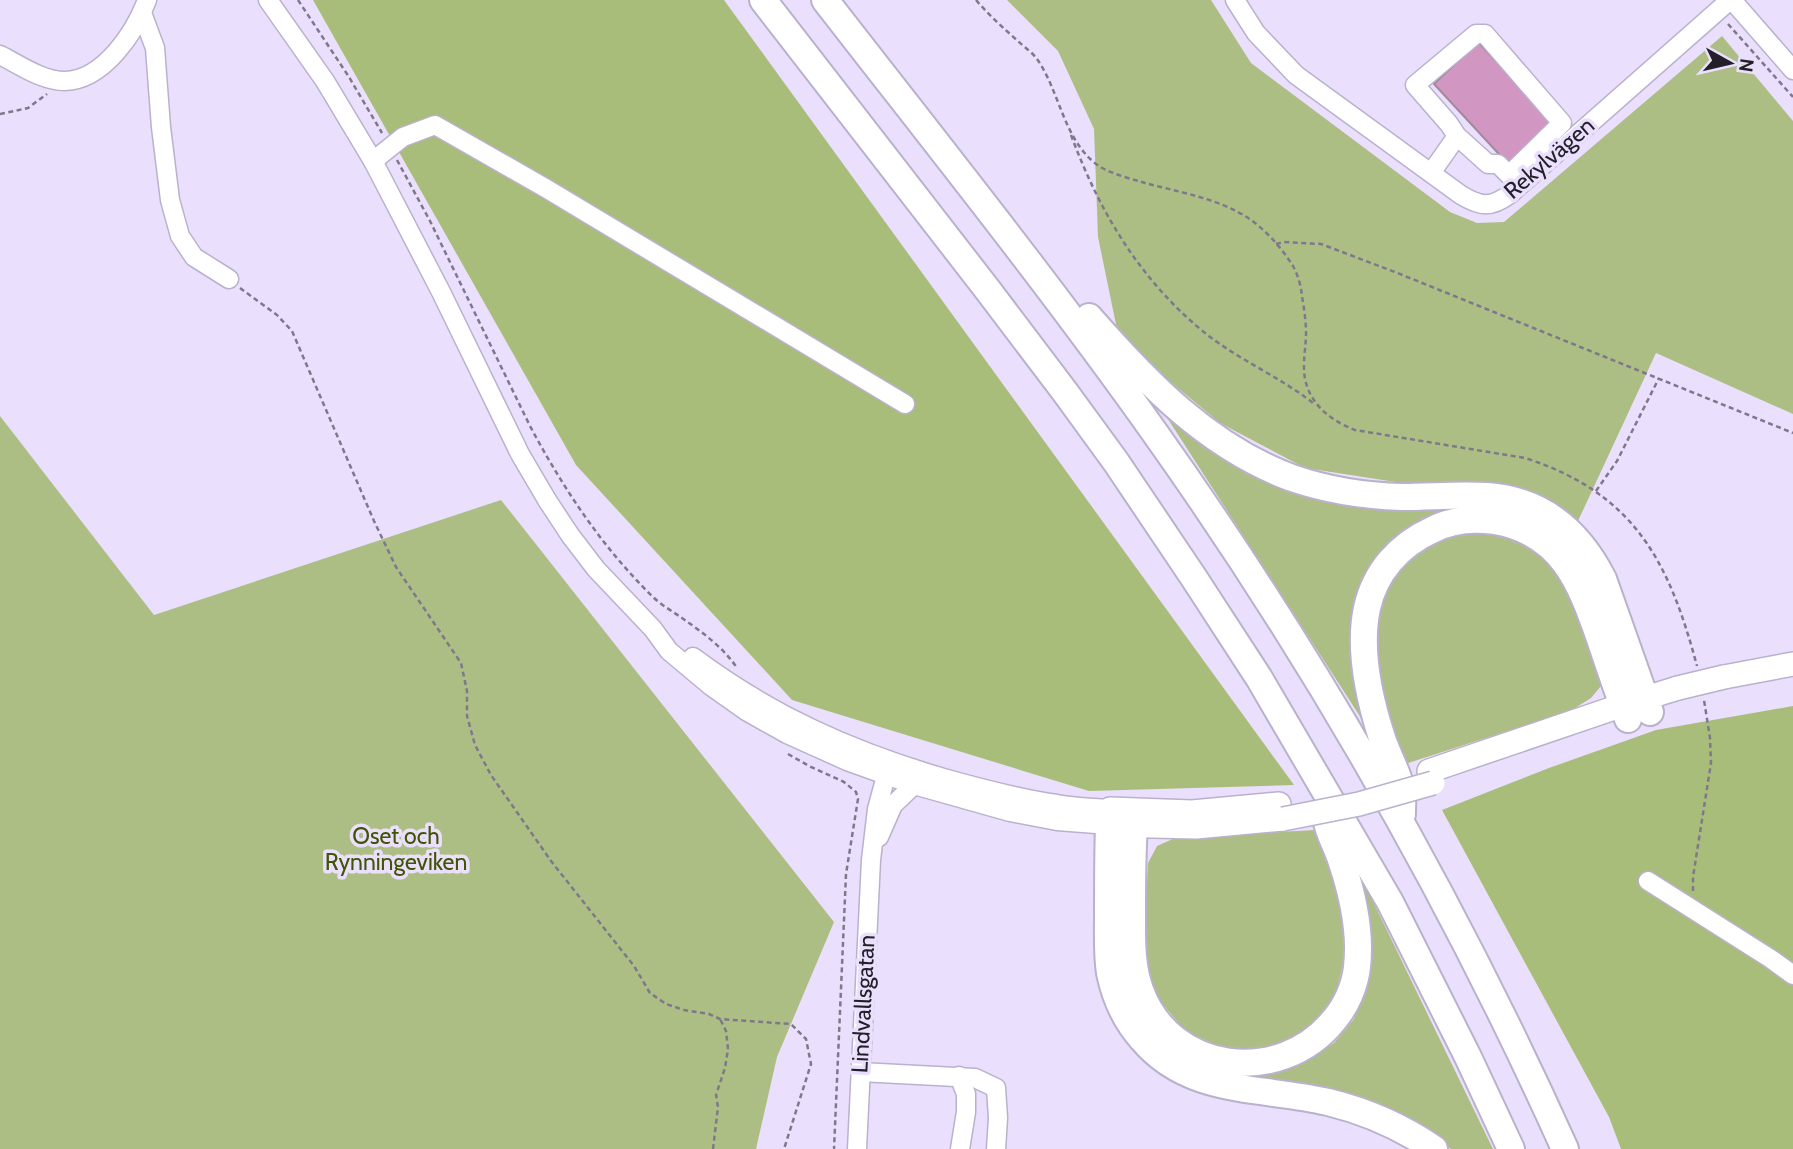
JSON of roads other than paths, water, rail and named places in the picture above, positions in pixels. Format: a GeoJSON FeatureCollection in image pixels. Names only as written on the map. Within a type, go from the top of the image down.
{"type":"FeatureCollection","features":[{"type":"Feature","properties":{"kind":"highway"},"geometry":{"type":"LineString","coordinates":[[763,0],[987,289],[1116,462],[1189,569],[1259,678],[1390,902],[1511,1149]]}},
{"type":"Feature","properties":{"kind":"highway"},"geometry":{"type":"LineString","coordinates":[[825,0],[1052,293],[1163,444],[1254,579],[1301,653],[1402,826],[1521,1054],[1565,1149]]}},
{"type":"Feature","properties":{"kind":"highway"},"geometry":{"type":"LineString","coordinates":[[905,104],[1119,351],[1174,405],[1217,439],[1255,462],[1316,485],[1381,496],[1490,496],[1530,506],[1566,528],[1587,552],[1603,579],[1637,708]]}},
{"type":"Feature","properties":{"kind":"highway"},"geometry":{"type":"LineString","coordinates":[[1402,826],[1402,788],[1382,738],[1370,696],[1364,630],[1374,587],[1385,567],[1400,550],[1418,536],[1438,526],[1483,520],[1505,523],[1545,542],[1562,558],[1575,576],[1637,708]]}},
{"type":"Feature","properties":{"kind":"highway"},"geometry":{"type":"LineString","coordinates":[[1122,818],[1132,886],[1134,970],[1150,1011],[1164,1029],[1181,1044],[1201,1055],[1245,1064],[1268,1062],[1299,1050],[1326,1030],[1351,992],[1357,971],[1359,948],[1353,904],[1342,862],[1326,821],[1327,795]]}},
{"type":"Feature","properties":{"kind":"highway"},"geometry":{"type":"LineString","coordinates":[[1122,818],[1108,952],[1116,994],[1124,1013],[1148,1047],[1164,1061],[1202,1080],[1222,1086],[1308,1098],[1351,1108],[1391,1125],[1434,1149]]}},
{"type":"Feature","properties":{"kind":"main road"},"geometry":{"type":"LineString","coordinates":[[1122,818],[1192,812],[1281,812],[1320,799],[1431,777],[1637,708],[1793,664]]}},
{"type":"Feature","properties":{"kind":"main road"},"geometry":{"type":"LineString","coordinates":[[1703,691],[1793,677]]}},
{"type":"Feature","properties":{"kind":"street"},"geometry":{"type":"LineString","coordinates":[[268,0],[325,81],[373,161],[520,454],[540,488],[596,569],[653,629],[719,676],[782,715],[914,785],[1010,812],[1057,821],[1122,818]]}},
{"type":"Feature","properties":{"kind":"street","name":"Rekylvägen"},"geometry":{"type":"LineString","coordinates":[[1235,0],[1256,33],[1296,75],[1473,202],[1483,204],[1496,204],[1510,194],[1726,4]]}},
{"type":"Feature","properties":{"kind":"street"},"geometry":{"type":"LineString","coordinates":[[1726,4],[1793,70]]}},
{"type":"Feature","properties":{"kind":"street"},"geometry":{"type":"LineString","coordinates":[[0,55],[41,77],[65,81],[81,77],[97,69],[114,55],[131,33],[145,6]]}},
{"type":"Feature","properties":{"kind":"street"},"geometry":{"type":"LineString","coordinates":[[145,6],[155,48],[170,200],[180,236],[194,257],[229,279]]}},
{"type":"Feature","properties":{"kind":"street"},"geometry":{"type":"LineString","coordinates":[[1476,34],[1485,34],[1562,123],[1509,175],[1498,164],[1488,164],[1457,136],[1415,85],[1476,34]]}},
{"type":"Feature","properties":{"kind":"street"},"geometry":{"type":"LineString","coordinates":[[373,161],[403,137],[435,125],[905,404]]}},
{"type":"Feature","properties":{"kind":"street"},"geometry":{"type":"LineString","coordinates":[[1431,173],[1457,136]]}},
{"type":"Feature","properties":{"kind":"street"},"geometry":{"type":"LineString","coordinates":[[888,769],[1122,818]]}},
{"type":"Feature","properties":{"kind":"street","name":"Lindvallsgatan"},"geometry":{"type":"LineString","coordinates":[[857,1149],[870,860],[877,810],[888,769]]}},
{"type":"Feature","properties":{"kind":"street","name":"Lindvallsgatan"},"geometry":{"type":"LineString","coordinates":[[870,860],[893,804],[914,785]]}},
{"type":"Feature","properties":{"kind":"street"},"geometry":{"type":"LineString","coordinates":[[1648,881],[1793,975]]}},
{"type":"Feature","properties":{"kind":"street"},"geometry":{"type":"LineString","coordinates":[[860,1072],[959,1076],[975,1078],[996,1088],[996,1149]]}},
{"type":"Feature","properties":{"kind":"street"},"geometry":{"type":"LineString","coordinates":[[959,1076],[965,1094],[966,1112],[960,1149]]}},
{"type":"Feature","properties":{"kind":"park label","name":"Oset och Rynningeviken"},"geometry":{"type":"Point","coordinates":[396,849]}}]}
